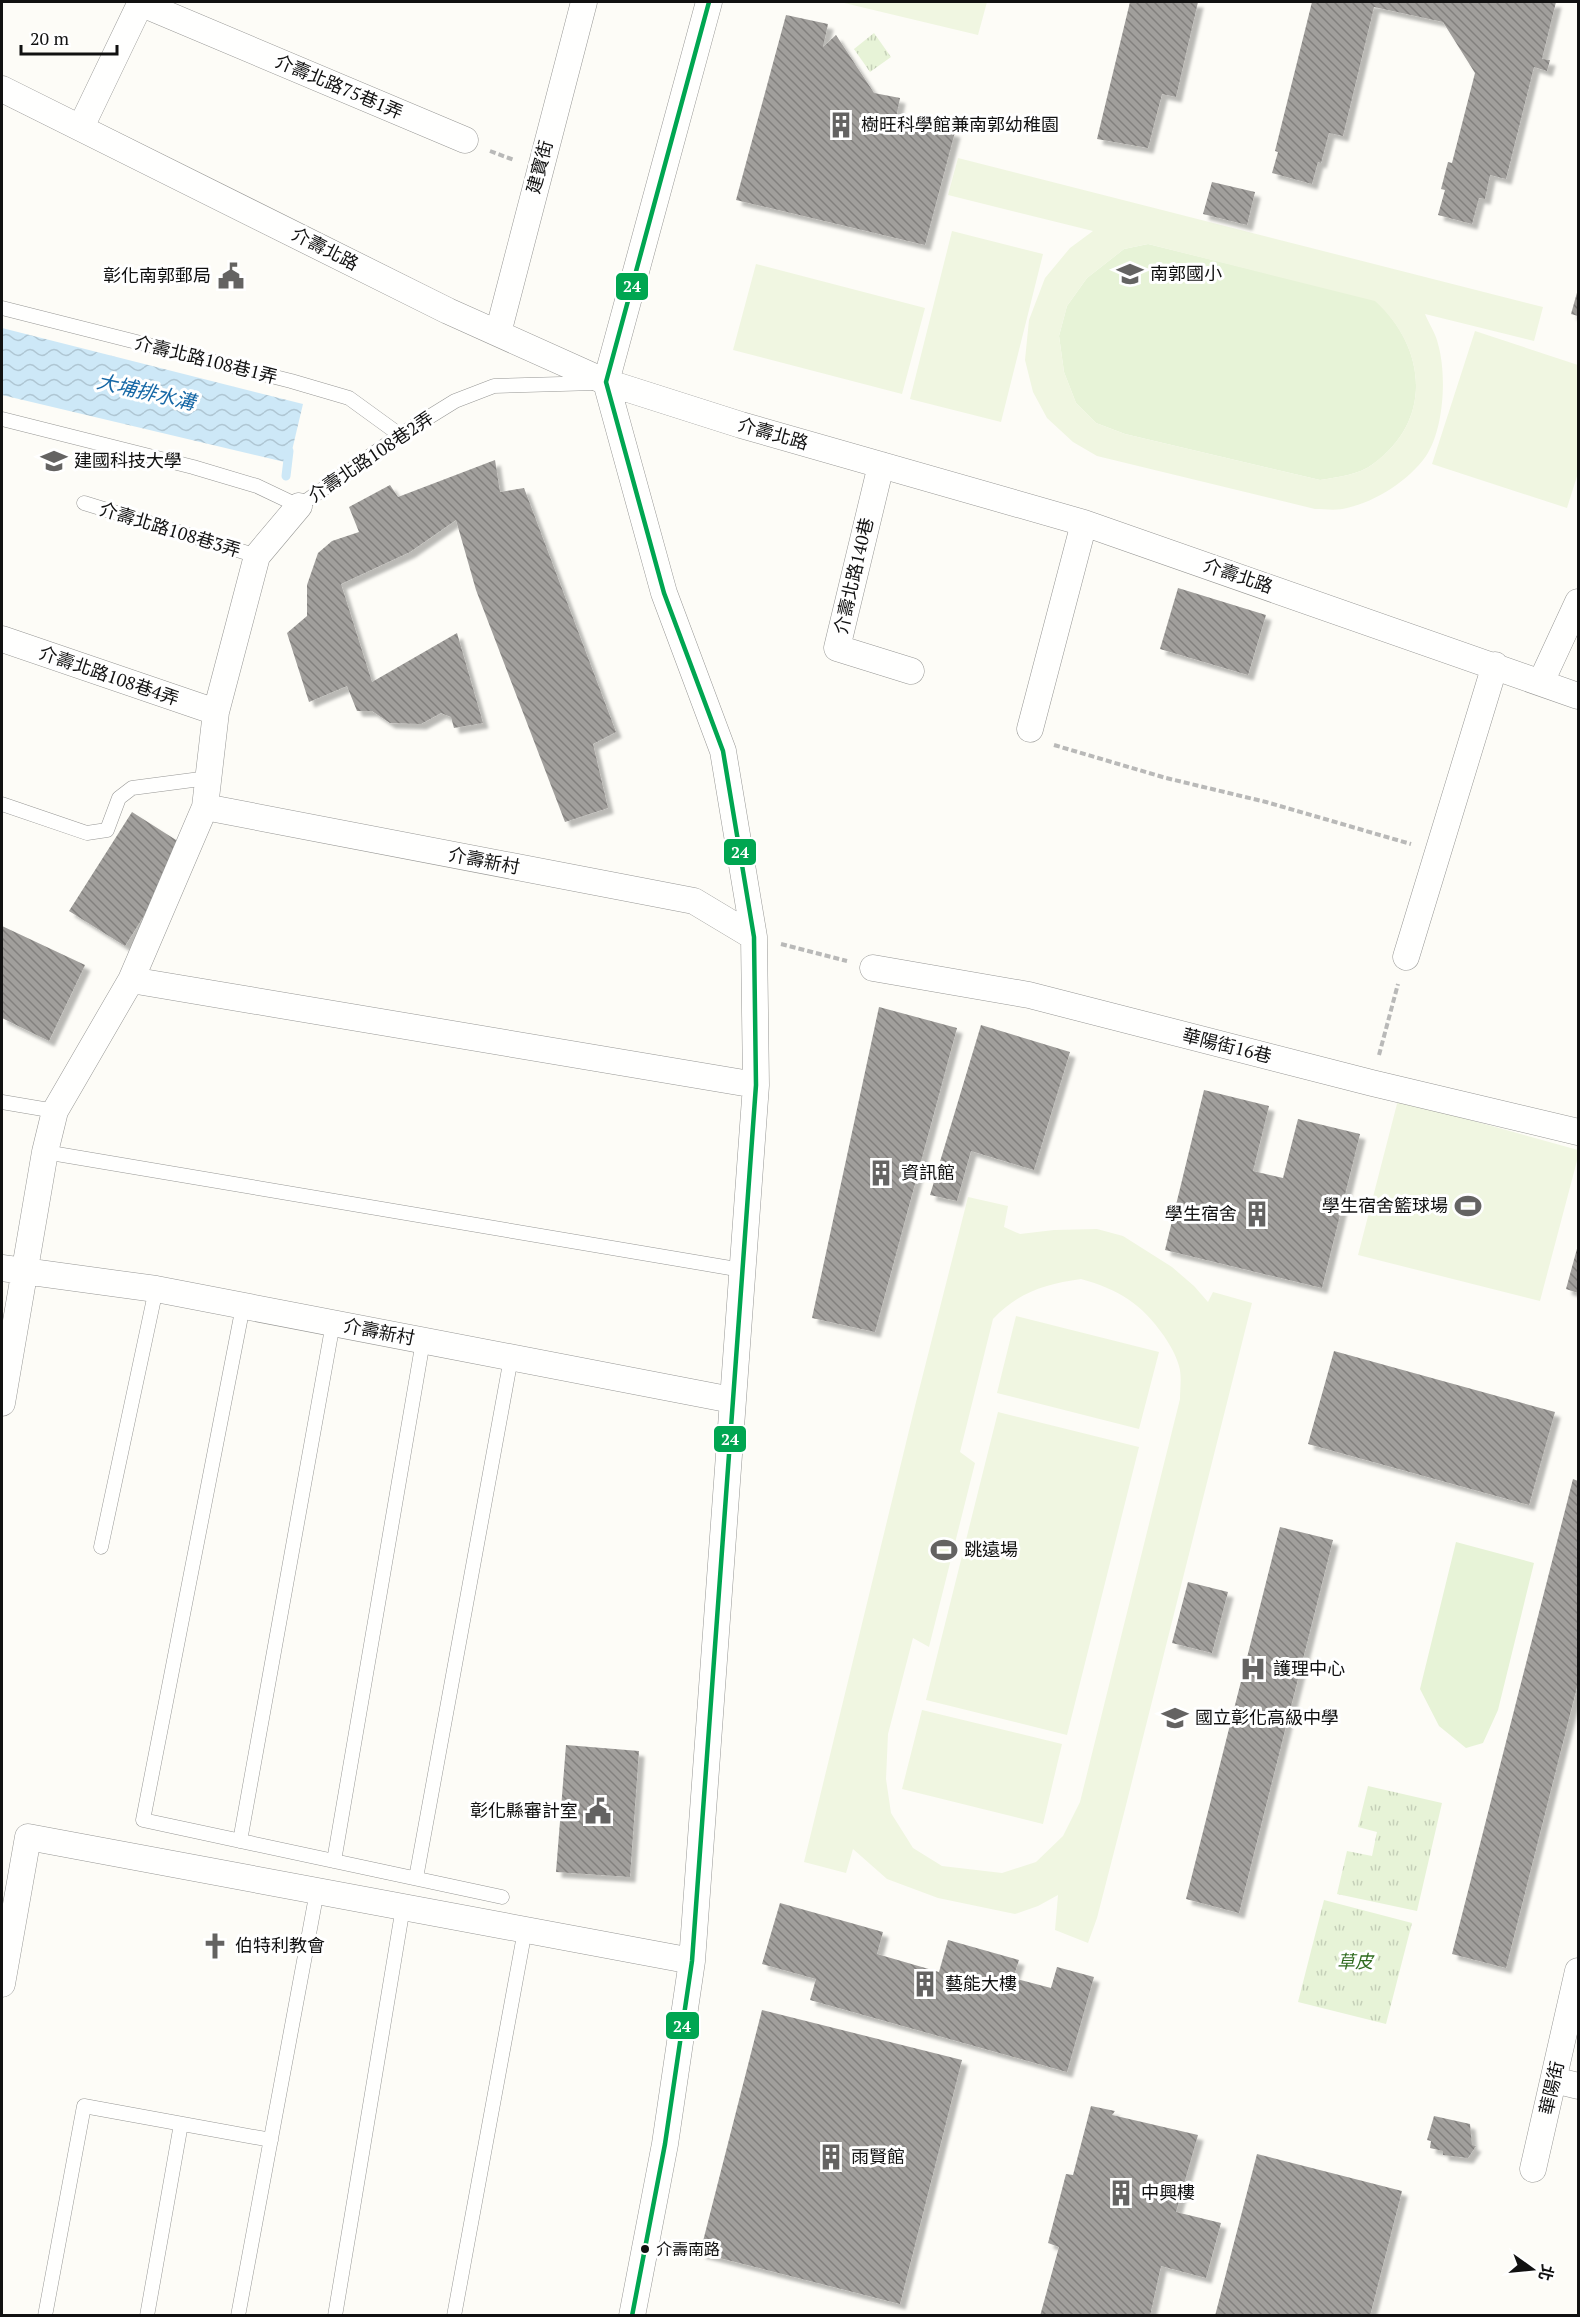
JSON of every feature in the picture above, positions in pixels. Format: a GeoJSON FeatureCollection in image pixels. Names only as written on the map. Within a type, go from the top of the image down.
{"type":"FeatureCollection","features":[{"type":"Feature","properties":{"kind":"street"},"geometry":{"type":"LineString","coordinates":[[81,127],[141,2]]}},
{"type":"Feature","properties":{"kind":"street","name":"介壽北路75巷1弄"},"geometry":{"type":"LineString","coordinates":[[141,2],[465,140]]}},
{"type":"Feature","properties":{"kind":"street","name":"建寶街"},"geometry":{"type":"LineString","coordinates":[[498,333],[584,2]]}},
{"type":"Feature","properties":{"kind":"street"},"geometry":{"type":"LineString","coordinates":[[632,2316],[665,2144],[692,1961],[756,1085],[754,937],[723,751],[664,593],[606,382],[710,2]]}},
{"type":"Feature","properties":{"kind":"street","name":"介壽北路"},"geometry":{"type":"LineString","coordinates":[[2,89],[448,311],[606,382],[741,425],[1084,523],[1495,665],[1578,696]]}},
{"type":"Feature","properties":{"kind":"street","name":"介壽北路140巷"},"geometry":{"type":"LineString","coordinates":[[881,465],[837,648],[911,671]]}},
{"type":"Feature","properties":{"kind":"street"},"geometry":{"type":"LineString","coordinates":[[2,1403],[13,1270],[55,1111],[131,980],[205,807],[216,712],[257,556],[299,506]]}},
{"type":"Feature","properties":{"kind":"street"},"geometry":{"type":"LineString","coordinates":[[1030,729],[1084,523]]}},
{"type":"Feature","properties":{"kind":"street"},"geometry":{"type":"LineString","coordinates":[[1541,682],[1578,602]]}},
{"type":"Feature","properties":{"kind":"street","name":"介壽北路108巷4弄"},"geometry":{"type":"LineString","coordinates":[[2,639],[216,712]]}},
{"type":"Feature","properties":{"kind":"street"},"geometry":{"type":"LineString","coordinates":[[1406,957],[1495,665]]}},
{"type":"Feature","properties":{"kind":"street","name":"介壽新村"},"geometry":{"type":"LineString","coordinates":[[205,807],[694,901],[754,937]]}},
{"type":"Feature","properties":{"kind":"street","name":"華陽街16巷"},"geometry":{"type":"LineString","coordinates":[[873,968],[1029,995],[1372,1083],[1578,1132]]}},
{"type":"Feature","properties":{"kind":"street"},"geometry":{"type":"LineString","coordinates":[[131,980],[756,1085]]}},
{"type":"Feature","properties":{"kind":"street","name":"介壽新村"},"geometry":{"type":"LineString","coordinates":[[13,1270],[156,1289],[732,1400]]}},
{"type":"Feature","properties":{"kind":"street"},"geometry":{"type":"LineString","coordinates":[[2,1984],[7,1922],[28,1837],[692,1961]]}},
{"type":"Feature","properties":{"kind":"street","name":"華陽街"},"geometry":{"type":"LineString","coordinates":[[1533,2169],[1566,2083],[1578,1971]]}},
{"type":"Feature","properties":{"kind":"lane","name":"介壽北路108巷1弄"},"geometry":{"type":"LineString","coordinates":[[2,308],[291,381],[349,398],[400,435]]}},
{"type":"Feature","properties":{"kind":"lane","name":"介壽北路108巷2弄"},"geometry":{"type":"LineString","coordinates":[[2,418],[247,482],[299,506],[400,435],[455,401],[494,386],[606,382]]}},
{"type":"Feature","properties":{"kind":"lane","name":"介壽北路108巷3弄"},"geometry":{"type":"LineString","coordinates":[[84,503],[257,556]]}},
{"type":"Feature","properties":{"kind":"lane"},"geometry":{"type":"LineString","coordinates":[[2,804],[87,833],[107,830],[119,798],[132,788],[208,778]]}},
{"type":"Feature","properties":{"kind":"lane"},"geometry":{"type":"LineString","coordinates":[[2,1102],[55,1111]]}},
{"type":"Feature","properties":{"kind":"lane"},"geometry":{"type":"LineString","coordinates":[[45,1152],[742,1270]]}},
{"type":"Feature","properties":{"kind":"lane"},"geometry":{"type":"LineString","coordinates":[[101,1548],[156,1289]]}},
{"type":"Feature","properties":{"kind":"lane"},"geometry":{"type":"LineString","coordinates":[[243,1306],[142,1820],[502,1897]]}},
{"type":"Feature","properties":{"kind":"lane"},"geometry":{"type":"LineString","coordinates":[[240,1841],[333,1323]]}},
{"type":"Feature","properties":{"kind":"lane"},"geometry":{"type":"LineString","coordinates":[[334,1861],[423,1341]]}},
{"type":"Feature","properties":{"kind":"lane"},"geometry":{"type":"LineString","coordinates":[[416,1878],[511,1358]]}},
{"type":"Feature","properties":{"kind":"lane"},"geometry":{"type":"LineString","coordinates":[[238,2316],[317,1891]]}},
{"type":"Feature","properties":{"kind":"lane"},"geometry":{"type":"LineString","coordinates":[[335,2316],[403,1907]]}},
{"type":"Feature","properties":{"kind":"lane"},"geometry":{"type":"LineString","coordinates":[[453,2316],[525,1930]]}},
{"type":"Feature","properties":{"kind":"lane"},"geometry":{"type":"LineString","coordinates":[[45,2316],[84,2106],[271,2140]]}},
{"type":"Feature","properties":{"kind":"lane"},"geometry":{"type":"LineString","coordinates":[[147,2316],[181,2124]]}},
{"type":"Feature","properties":{"kind":"path"},"geometry":{"type":"LineString","coordinates":[[465,140],[539,170]]}},
{"type":"Feature","properties":{"kind":"path"},"geometry":{"type":"LineString","coordinates":[[1030,729],[1049,744],[1166,778],[1266,802],[1438,852]]}},
{"type":"Feature","properties":{"kind":"path"},"geometry":{"type":"LineString","coordinates":[[754,937],[873,968]]}},
{"type":"Feature","properties":{"kind":"path"},"geometry":{"type":"LineString","coordinates":[[1372,1083],[1406,957]]}},
{"type":"Feature","properties":{"kind":"green space"},"geometry":{"type":"Polygon","coordinates":[[[840,2],[987,2],[978,35],[840,2]]]}},
{"type":"Feature","properties":{"kind":"green space"},"geometry":{"type":"Polygon","coordinates":[[[874,33],[891,57],[870,72],[854,49],[874,33]]]}},
{"type":"Feature","properties":{"kind":"green space"},"geometry":{"type":"Polygon","coordinates":[[[958,158],[1543,307],[1534,341],[1425,314],[1438,344],[1443,386],[1437,431],[1426,456],[1401,482],[1380,495],[1343,509],[1315,509],[1097,456],[1073,442],[1047,418],[1033,392],[1025,360],[1029,320],[1045,278],[1070,248],[1093,231],[948,195],[958,158]],[[1148,244],[1124,249],[1087,278],[1067,306],[1059,336],[1064,372],[1076,403],[1096,423],[1125,434],[1320,480],[1348,475],[1367,468],[1393,446],[1406,426],[1414,405],[1416,383],[1413,361],[1405,340],[1392,319],[1375,301],[1148,244]]]}},
{"type":"Feature","properties":{"kind":"green space"},"geometry":{"type":"Polygon","coordinates":[[[952,231],[1043,254],[1001,422],[910,399],[952,231]]]}},
{"type":"Feature","properties":{"kind":"green space"},"geometry":{"type":"Polygon","coordinates":[[[1148,244],[1375,300],[1392,319],[1405,339],[1413,361],[1416,383],[1414,405],[1406,426],[1393,446],[1373,464],[1361,471],[1320,480],[1125,434],[1096,423],[1076,403],[1064,372],[1059,336],[1067,306],[1087,278],[1124,249],[1148,244]]]}},
{"type":"Feature","properties":{"kind":"green space"},"geometry":{"type":"Polygon","coordinates":[[[756,264],[925,308],[902,394],[733,350],[756,264]]]}},
{"type":"Feature","properties":{"kind":"green space"},"geometry":{"type":"Polygon","coordinates":[[[1475,331],[1578,365],[1578,473],[1567,508],[1432,464],[1475,331]]]}},
{"type":"Feature","properties":{"kind":"green space","name":"學生宿舍籃球場"},"geometry":{"type":"Polygon","coordinates":[[[1398,1100],[1578,1150],[1540,1301],[1358,1255],[1398,1100]]]}},
{"type":"Feature","properties":{"kind":"green space"},"geometry":{"type":"Polygon","coordinates":[[[968,1197],[1008,1206],[1004,1227],[1020,1234],[1097,1229],[1123,1236],[1172,1267],[1208,1302],[1213,1292],[1252,1303],[1124,1813],[1097,1918],[1088,1943],[1055,1930],[1058,1895],[1038,1906],[1015,1914],[938,1898],[887,1879],[853,1849],[846,1873],[804,1862],[968,1197]],[[1081,1279],[1044,1287],[1013,1302],[993,1319],[960,1452],[975,1463],[929,1647],[913,1638],[888,1734],[886,1779],[891,1813],[913,1848],[942,1866],[1002,1873],[1036,1862],[1063,1836],[1080,1802],[1180,1399],[1181,1382],[1176,1358],[1156,1325],[1128,1299],[1081,1279]]]}},
{"type":"Feature","properties":{"kind":"green space"},"geometry":{"type":"Polygon","coordinates":[[[1016,1316],[1159,1352],[1139,1429],[997,1393],[1016,1316]]]}},
{"type":"Feature","properties":{"kind":"green space"},"geometry":{"type":"Polygon","coordinates":[[[998,1412],[1139,1447],[1067,1735],[926,1700],[998,1412]]]}},
{"type":"Feature","properties":{"kind":"green space"},"geometry":{"type":"Polygon","coordinates":[[[1456,1542],[1534,1563],[1498,1710],[1483,1743],[1466,1748],[1439,1726],[1420,1689],[1456,1542]]]}},
{"type":"Feature","properties":{"kind":"green space"},"geometry":{"type":"Polygon","coordinates":[[[922,1710],[1062,1744],[1043,1824],[902,1789],[922,1710]]]}},
{"type":"Feature","properties":{"kind":"green space","name":"草皮"},"geometry":{"type":"Polygon","coordinates":[[[1368,1786],[1442,1803],[1417,1911],[1337,1894],[1347,1851],[1372,1856],[1377,1832],[1358,1827],[1368,1786]]]}},
{"type":"Feature","properties":{"kind":"green space","name":"草皮"},"geometry":{"type":"Polygon","coordinates":[[[1324,1900],[1412,1923],[1386,2024],[1298,2002],[1324,1900]]]}},
{"type":"Feature","properties":{"kind":"water","name":"大埔排水溝"},"geometry":{"type":"Polygon","coordinates":[[[2,328],[303,404],[289,463],[2,395],[2,328]]]}},
{"type":"Feature","properties":{"kind":"building"},"geometry":{"type":"Polygon","coordinates":[[[1130,2],[1198,2],[1176,97],[1162,94],[1148,148],[1097,139],[1130,2]]]}},
{"type":"Feature","properties":{"kind":"building"},"geometry":{"type":"Polygon","coordinates":[[[1312,2],[1556,2],[1542,59],[1550,60],[1547,71],[1534,67],[1506,179],[1490,175],[1485,199],[1479,198],[1472,224],[1438,215],[1445,190],[1441,189],[1448,162],[1452,163],[1475,73],[1443,22],[1374,7],[1343,136],[1329,133],[1321,163],[1318,162],[1312,184],[1272,173],[1278,152],[1275,151],[1312,2]]]}},
{"type":"Feature","properties":{"kind":"building","name":"樹旺科學館兼南郭幼稚園"},"geometry":{"type":"Polygon","coordinates":[[[786,15],[828,24],[823,47],[836,35],[874,93],[900,98],[896,118],[955,132],[925,245],[736,200],[786,15]]]}},
{"type":"Feature","properties":{"kind":"building"},"geometry":{"type":"Polygon","coordinates":[[[1212,182],[1255,192],[1247,225],[1203,214],[1212,182]]]}},
{"type":"Feature","properties":{"kind":"building"},"geometry":{"type":"Polygon","coordinates":[[[1578,289],[1578,316],[1571,314],[1578,289]]]}},
{"type":"Feature","properties":{"kind":"building"},"geometry":{"type":"Polygon","coordinates":[[[495,460],[500,492],[524,488],[616,732],[593,744],[608,808],[565,822],[476,590],[456,520],[410,552],[341,584],[372,682],[457,633],[483,723],[454,728],[451,717],[441,713],[421,724],[390,723],[372,711],[357,711],[347,686],[309,702],[287,633],[307,616],[307,585],[318,553],[332,541],[359,532],[349,507],[390,485],[398,497],[495,460]]]}},
{"type":"Feature","properties":{"kind":"building"},"geometry":{"type":"Polygon","coordinates":[[[1178,588],[1266,615],[1248,675],[1160,649],[1178,588]]]}},
{"type":"Feature","properties":{"kind":"building"},"geometry":{"type":"Polygon","coordinates":[[[132,812],[187,847],[125,946],[69,911],[132,812]]]}},
{"type":"Feature","properties":{"kind":"building"},"geometry":{"type":"Polygon","coordinates":[[[2,926],[85,965],[49,1041],[2,1018],[2,926]]]}},
{"type":"Feature","properties":{"kind":"building","name":"資訊館"},"geometry":{"type":"Polygon","coordinates":[[[879,1007],[957,1028],[875,1332],[812,1318],[879,1007]]]}},
{"type":"Feature","properties":{"kind":"building"},"geometry":{"type":"Polygon","coordinates":[[[981,1025],[1070,1052],[1034,1170],[971,1151],[957,1201],[930,1195],[981,1025]]]}},
{"type":"Feature","properties":{"kind":"building","name":"學生宿舍"},"geometry":{"type":"Polygon","coordinates":[[[1204,1090],[1269,1106],[1253,1171],[1283,1178],[1298,1119],[1360,1134],[1322,1288],[1165,1250],[1204,1090]]]}},
{"type":"Feature","properties":{"kind":"building"},"geometry":{"type":"Polygon","coordinates":[[[1578,1245],[1578,1293],[1566,1289],[1578,1245]]]}},
{"type":"Feature","properties":{"kind":"building"},"geometry":{"type":"Polygon","coordinates":[[[1334,1351],[1555,1412],[1529,1505],[1308,1444],[1334,1351]]]}},
{"type":"Feature","properties":{"kind":"building"},"geometry":{"type":"Polygon","coordinates":[[[1573,1479],[1578,1481],[1578,1683],[1506,1968],[1452,1954],[1573,1479]]]}},
{"type":"Feature","properties":{"kind":"building"},"geometry":{"type":"Polygon","coordinates":[[[1280,1527],[1333,1540],[1239,1913],[1186,1899],[1280,1527]]]}},
{"type":"Feature","properties":{"kind":"building"},"geometry":{"type":"Polygon","coordinates":[[[1188,1582],[1228,1592],[1212,1653],[1172,1643],[1188,1582]]]}},
{"type":"Feature","properties":{"kind":"building","name":"彰化縣審計室"},"geometry":{"type":"Polygon","coordinates":[[[566,1745],[639,1751],[630,1877],[556,1872],[566,1745]]]}},
{"type":"Feature","properties":{"kind":"building","name":"藝能大樓"},"geometry":{"type":"Polygon","coordinates":[[[780,1903],[883,1932],[877,1954],[939,1972],[948,1940],[1019,1960],[1013,1978],[1051,1988],[1057,1967],[1094,1977],[1067,2072],[810,2000],[816,1979],[762,1964],[780,1903]]]}},
{"type":"Feature","properties":{"kind":"building","name":"雨賢館"},"geometry":{"type":"Polygon","coordinates":[[[762,2010],[962,2060],[900,2304],[700,2253],[762,2010]]]}},
{"type":"Feature","properties":{"kind":"building","name":"中興樓"},"geometry":{"type":"Polygon","coordinates":[[[1091,2106],[1115,2111],[1112,2115],[1198,2135],[1176,2212],[1221,2223],[1206,2278],[1161,2266],[1150,2316],[1040,2316],[1059,2247],[1048,2243],[1066,2174],[1073,2175],[1091,2106]]]}},
{"type":"Feature","properties":{"kind":"building"},"geometry":{"type":"Polygon","coordinates":[[[1434,2116],[1470,2124],[1472,2145],[1476,2146],[1468,2158],[1443,2155],[1443,2151],[1430,2148],[1431,2141],[1427,2140],[1434,2116]]]}},
{"type":"Feature","properties":{"kind":"building"},"geometry":{"type":"Polygon","coordinates":[[[1257,2154],[1402,2191],[1370,2316],[1215,2316],[1257,2154]]]}},
{"type":"Feature","properties":{"kind":"waterway"},"geometry":{"type":"LineString","coordinates":[[286,476],[289,451]]}},
{"type":"Feature","properties":{"kind":"transit line","name":"24"},"geometry":{"type":"LineString","coordinates":[[632,2316],[665,2144],[692,1961],[756,1085],[754,937],[723,751],[664,593],[606,382],[709,2]]}},
{"type":"Feature","properties":{"kind":"place","name":"樹旺科學館兼南郭幼稚園"},"geometry":{"type":"Point","coordinates":[841,125]}},
{"type":"Feature","properties":{"kind":"place","name":"南郭國小"},"geometry":{"type":"Point","coordinates":[1130,274]}},
{"type":"Feature","properties":{"kind":"place","name":"彰化南郭郵局"},"geometry":{"type":"Point","coordinates":[231,276]}},
{"type":"Feature","properties":{"kind":"place","name":"建國科技大學"},"geometry":{"type":"Point","coordinates":[54,461]}},
{"type":"Feature","properties":{"kind":"place","name":"資訊館"},"geometry":{"type":"Point","coordinates":[881,1173]}},
{"type":"Feature","properties":{"kind":"place","name":"學生宿舍籃球場"},"geometry":{"type":"Point","coordinates":[1468,1206]}},
{"type":"Feature","properties":{"kind":"place","name":"學生宿舍"},"geometry":{"type":"Point","coordinates":[1257,1214]}},
{"type":"Feature","properties":{"kind":"place","name":"跳遠場"},"geometry":{"type":"Point","coordinates":[944,1550]}},
{"type":"Feature","properties":{"kind":"place","name":"護理中心"},"geometry":{"type":"Point","coordinates":[1253,1669]}},
{"type":"Feature","properties":{"kind":"place","name":"國立彰化高級中學"},"geometry":{"type":"Point","coordinates":[1175,1718]}},
{"type":"Feature","properties":{"kind":"place","name":"彰化縣審計室"},"geometry":{"type":"Point","coordinates":[598,1811]}},
{"type":"Feature","properties":{"kind":"place","name":"伯特利教會"},"geometry":{"type":"Point","coordinates":[215,1946]}},
{"type":"Feature","properties":{"kind":"place","name":"藝能大樓"},"geometry":{"type":"Point","coordinates":[925,1984]}},
{"type":"Feature","properties":{"kind":"place","name":"雨賢館"},"geometry":{"type":"Point","coordinates":[831,2157]}},
{"type":"Feature","properties":{"kind":"place","name":"中興樓"},"geometry":{"type":"Point","coordinates":[1121,2193]}},
{"type":"Feature","properties":{"kind":"place","name":"介壽南路"},"geometry":{"type":"Point","coordinates":[645,2249]}}]}
